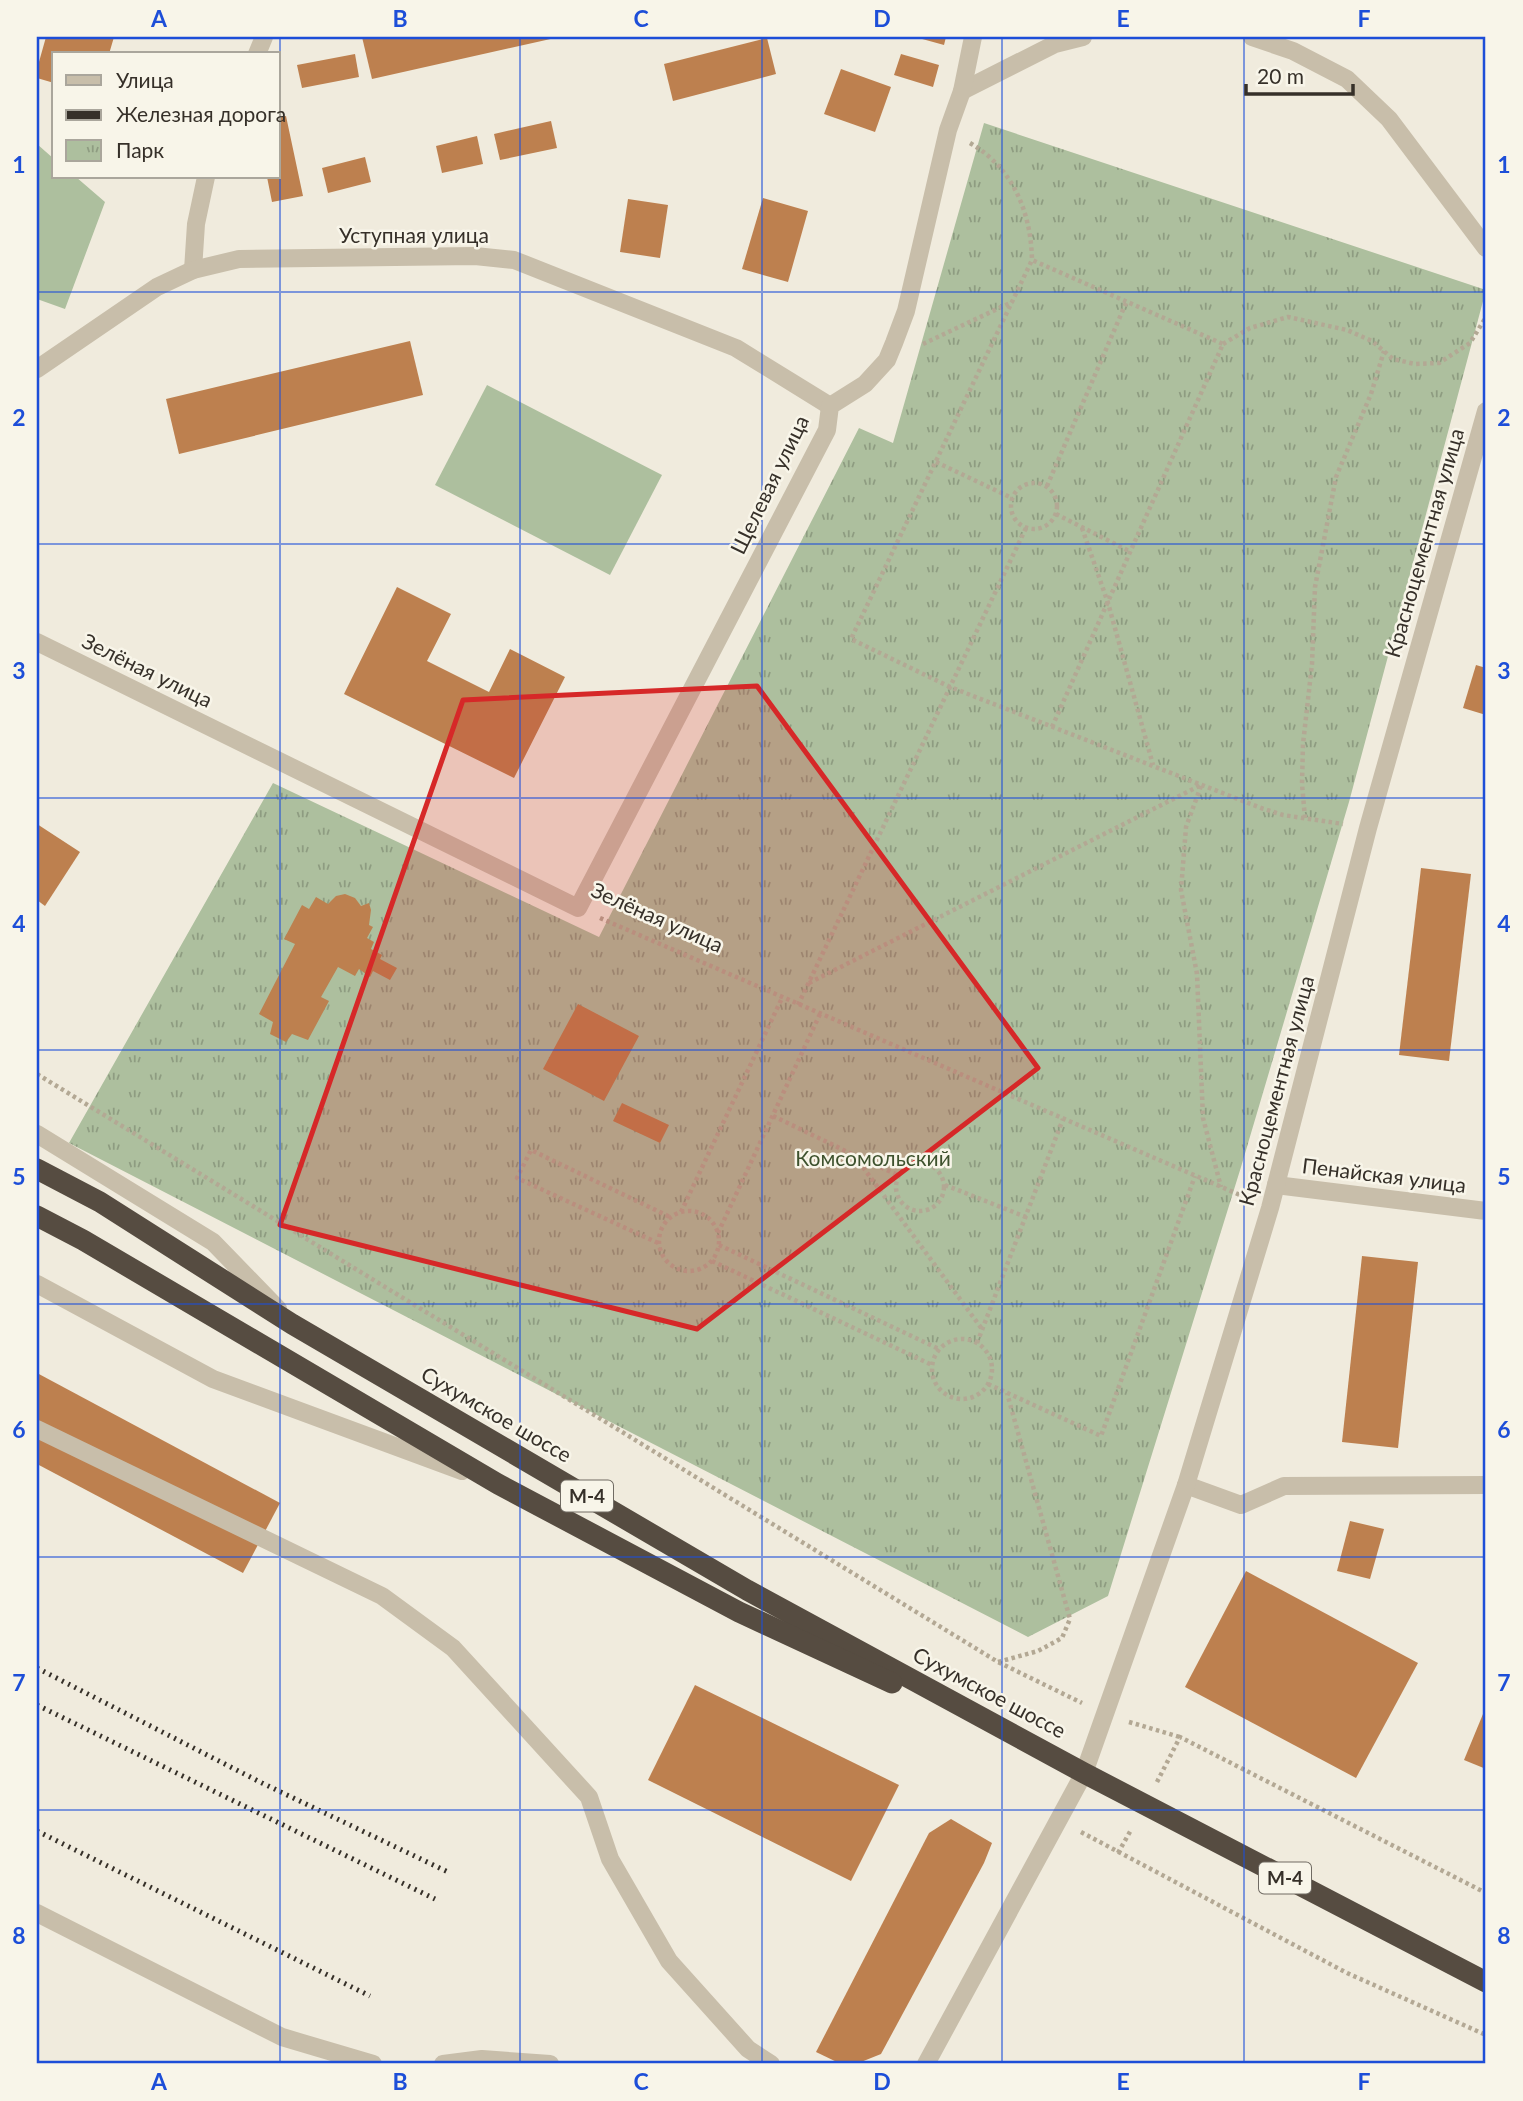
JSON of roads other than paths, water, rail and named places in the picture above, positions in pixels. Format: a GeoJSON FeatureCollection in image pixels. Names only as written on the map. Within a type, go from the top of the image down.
{"type":"FeatureCollection","features":[{"type":"Feature","properties":{"kind":"highway","name":"Сухумское шоссе"},"geometry":{"type":"LineString","coordinates":[[37,1169],[100,1202],[292,1324],[747,1590],[1084,1773],[1486,1982]]}},
{"type":"Feature","properties":{"kind":"highway","name":"Сухумское шоссе"},"geometry":{"type":"LineString","coordinates":[[37,1216],[83,1240],[498,1484],[739,1612],[1084,1773]]}},
{"type":"Feature","properties":{"kind":"street","name":"Щелевая улица"},"geometry":{"type":"LineString","coordinates":[[578,908],[827,430],[830,406],[865,384],[887,360],[906,311],[948,130],[962,91],[973,37]]}},
{"type":"Feature","properties":{"kind":"street"},"geometry":{"type":"LineString","coordinates":[[962,91],[1055,44],[1083,37]]}},
{"type":"Feature","properties":{"kind":"street"},"geometry":{"type":"LineString","coordinates":[[1252,37],[1293,51],[1347,79],[1389,119],[1486,248]]}},
{"type":"Feature","properties":{"kind":"street"},"geometry":{"type":"LineString","coordinates":[[193,270],[196,224],[206,178]]}},
{"type":"Feature","properties":{"kind":"street","name":"Уступная улица"},"geometry":{"type":"LineString","coordinates":[[37,369],[157,287],[193,270],[239,259],[475,256],[514,260],[736,348],[830,406]]}},
{"type":"Feature","properties":{"kind":"street","name":"Красноцементная улица"},"geometry":{"type":"LineString","coordinates":[[926,2064],[1084,1773],[1186,1485],[1270,1208],[1368,828],[1486,411]]}},
{"type":"Feature","properties":{"kind":"street","name":"Зелёная улица"},"geometry":{"type":"LineString","coordinates":[[37,642],[578,908]]}},
{"type":"Feature","properties":{"kind":"street"},"geometry":{"type":"LineString","coordinates":[[37,1134],[213,1242],[292,1324]]}},
{"type":"Feature","properties":{"kind":"street","name":"Пенайская улица"},"geometry":{"type":"LineString","coordinates":[[1276,1185],[1486,1211]]}},
{"type":"Feature","properties":{"kind":"street"},"geometry":{"type":"LineString","coordinates":[[37,1284],[213,1379],[498,1484]]}},
{"type":"Feature","properties":{"kind":"street"},"geometry":{"type":"LineString","coordinates":[[37,1429],[382,1596],[453,1648],[589,1797],[610,1859],[669,1961],[748,2049],[771,2064]]}},
{"type":"Feature","properties":{"kind":"street"},"geometry":{"type":"LineString","coordinates":[[1186,1485],[1241,1505],[1284,1486],[1486,1485]]}},
{"type":"Feature","properties":{"kind":"street"},"geometry":{"type":"LineString","coordinates":[[37,1913],[282,2037],[373,2064]]}},
{"type":"Feature","properties":{"kind":"street"},"geometry":{"type":"LineString","coordinates":[[443,2064],[482,2059],[550,2064]]}},
{"type":"Feature","properties":{"kind":"railway"},"geometry":{"type":"LineString","coordinates":[[37,1668],[262,1783],[448,1872]]}},
{"type":"Feature","properties":{"kind":"railway"},"geometry":{"type":"LineString","coordinates":[[37,1705],[435,1899]]}},
{"type":"Feature","properties":{"kind":"railway"},"geometry":{"type":"LineString","coordinates":[[37,1831],[370,1996]]}},
{"type":"Feature","properties":{"kind":"park label","name":"Комсомольский"},"geometry":{"type":"Point","coordinates":[873,1159]}}]}
